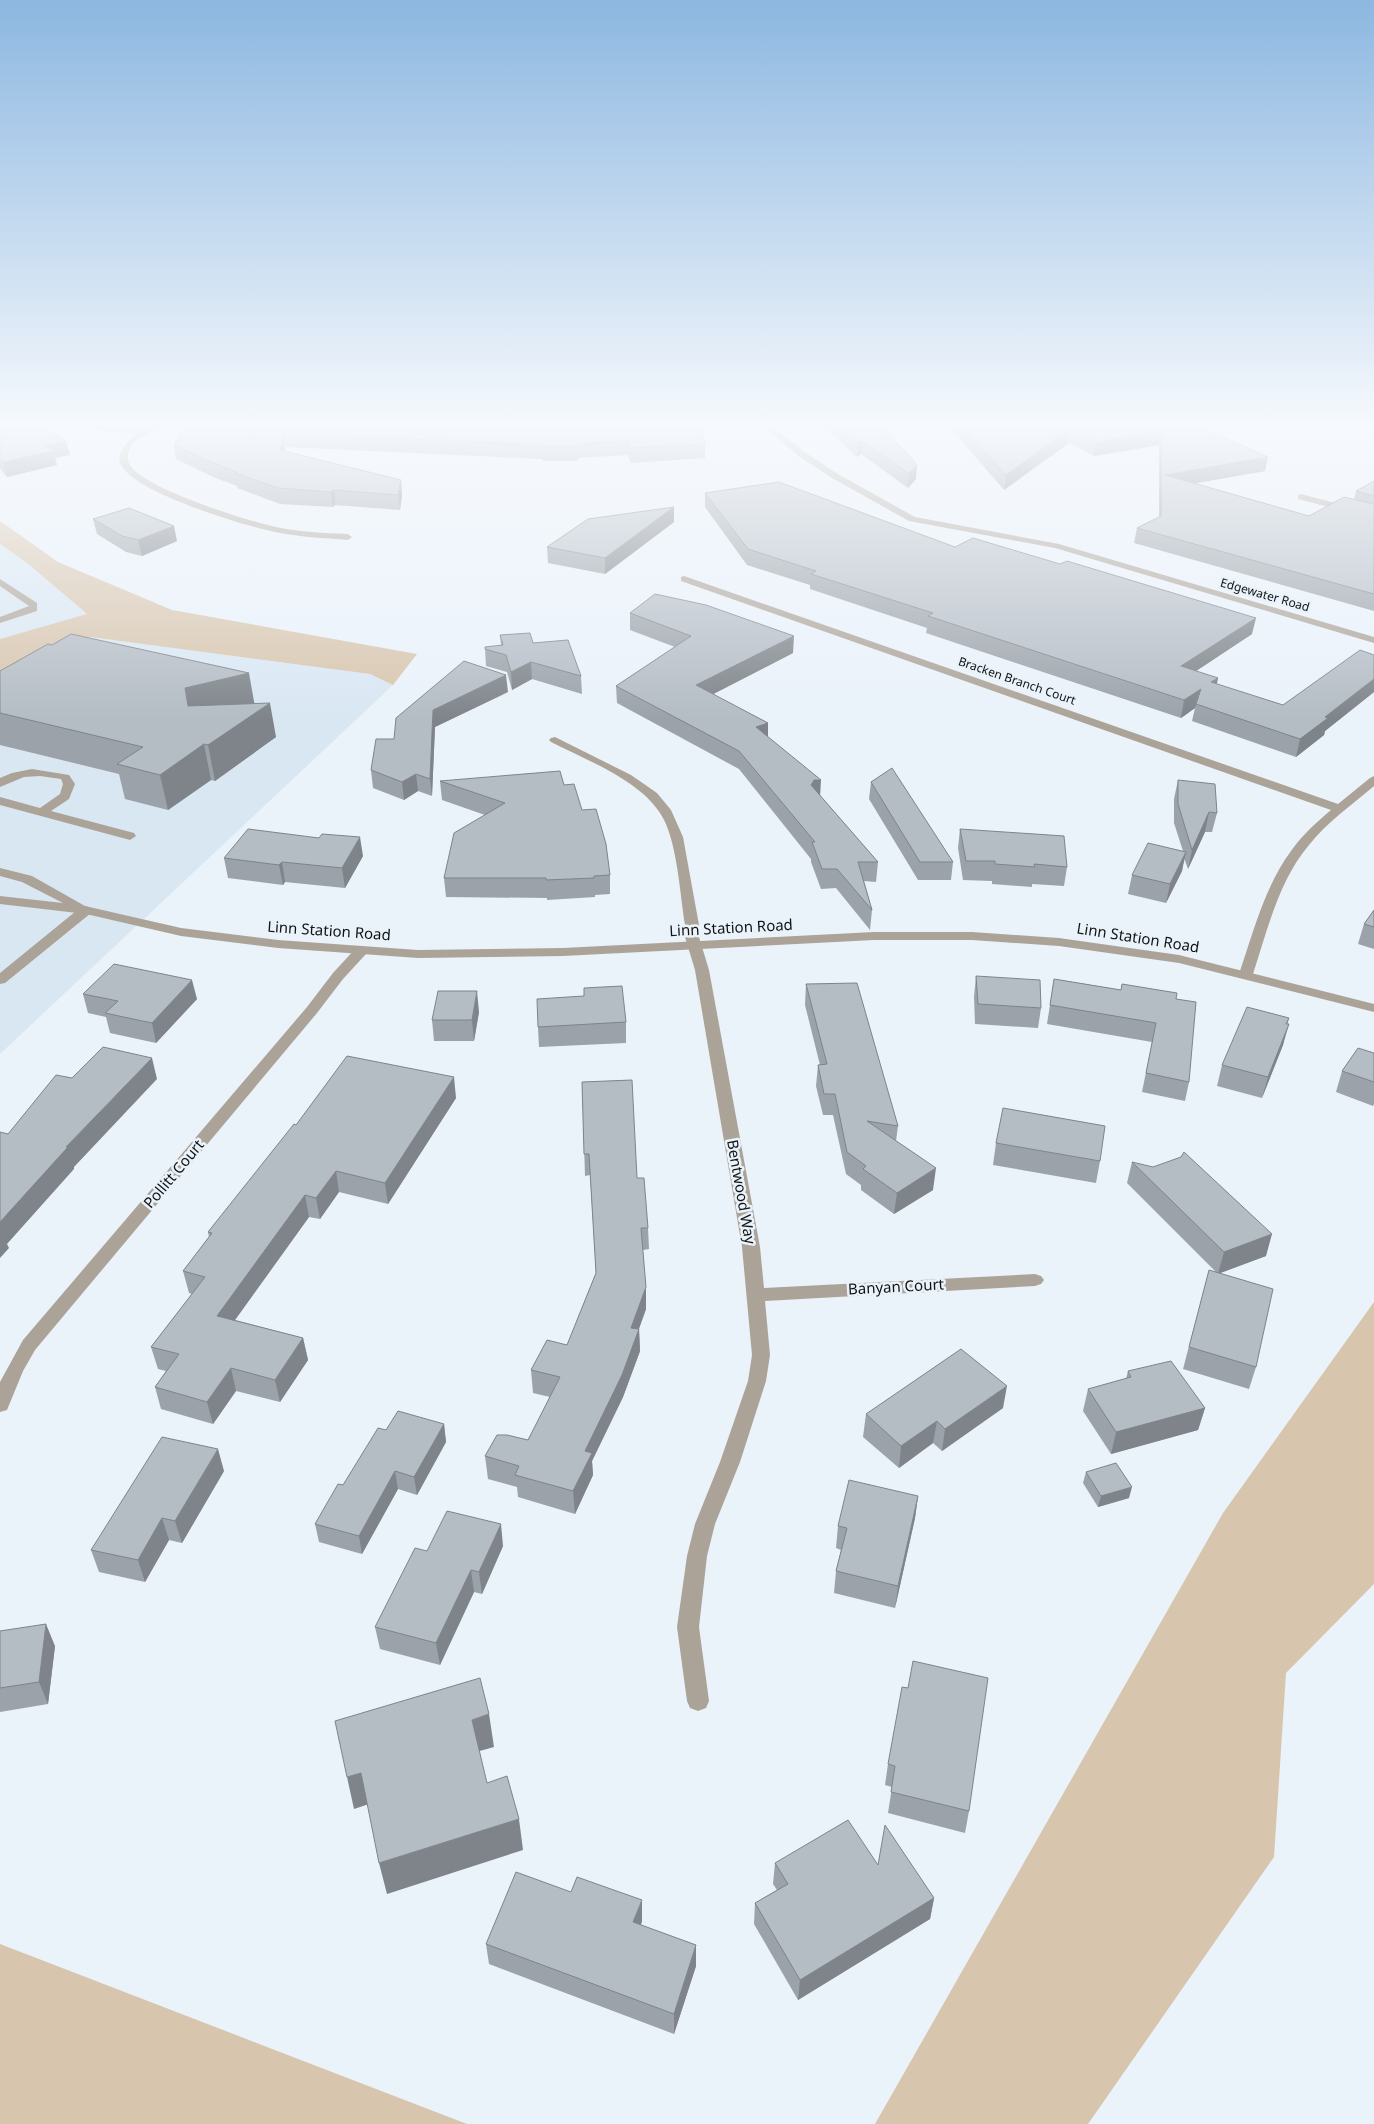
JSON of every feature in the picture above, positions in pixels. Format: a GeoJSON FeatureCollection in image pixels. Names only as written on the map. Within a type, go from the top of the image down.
{"type":"FeatureCollection","features":[{"type":"Feature","properties":{"kind":"street"},"geometry":{"type":"LineString","coordinates":[[247,522],[269,528],[309,534],[348,537]]}},
{"type":"Feature","properties":{"kind":"street","name":"Edgewater Road"},"geometry":{"type":"LineString","coordinates":[[929,522],[1056,546],[1374,640]]}},
{"type":"Feature","properties":{"kind":"street","name":"Bracken Branch Court"},"geometry":{"type":"LineString","coordinates":[[684,580],[1340,809]]}},
{"type":"Feature","properties":{"kind":"street"},"geometry":{"type":"LineString","coordinates":[[0,582],[34,605],[34,609],[0,620]]}},
{"type":"Feature","properties":{"kind":"street"},"geometry":{"type":"LineString","coordinates":[[0,593],[11,590]]}},
{"type":"Feature","properties":{"kind":"street","name":"Bentwood Way"},"geometry":{"type":"LineString","coordinates":[[555,740],[627,776],[653,796],[667,813],[677,837],[695,947],[702,970],[751,1247],[757,1295],[761,1355],[757,1381],[730,1462],[705,1524],[697,1556],[688,1627],[698,1701]]}},
{"type":"Feature","properties":{"kind":"street"},"geometry":{"type":"LineString","coordinates":[[0,783],[20,775],[41,771],[65,777],[69,784],[65,796],[42,812]]}},
{"type":"Feature","properties":{"kind":"street"},"geometry":{"type":"LineString","coordinates":[[1246,974],[1260,932],[1286,869],[1304,842],[1374,780]]}},
{"type":"Feature","properties":{"kind":"street"},"geometry":{"type":"LineString","coordinates":[[0,801],[130,836]]}},
{"type":"Feature","properties":{"kind":"street","name":"Linn Station Road"},"geometry":{"type":"LineString","coordinates":[[0,872],[27,879],[86,910]]}},
{"type":"Feature","properties":{"kind":"street","name":"Linn Station Road"},"geometry":{"type":"LineString","coordinates":[[0,900],[86,910],[181,932],[278,944],[361,951],[476,954],[695,947],[874,936],[972,936],[1059,942],[1179,959],[1246,974],[1374,1008]]}},
{"type":"Feature","properties":{"kind":"street"},"geometry":{"type":"LineString","coordinates":[[0,980],[86,910]]}},
{"type":"Feature","properties":{"kind":"street","name":"Pollitt Court"},"geometry":{"type":"LineString","coordinates":[[0,1405],[14,1370],[29,1345],[361,951]]}},
{"type":"Feature","properties":{"kind":"street","name":"Banyan Court"},"geometry":{"type":"LineString","coordinates":[[757,1295],[1035,1280]]}},
{"type":"Feature","properties":{"kind":"shaded area"},"geometry":{"type":"Polygon","coordinates":[[[0,522],[2,522],[58,562],[172,610],[417,654],[393,685],[370,674],[90,637],[0,688],[0,639],[87,614],[27,563],[0,544],[0,522]]]}},
{"type":"Feature","properties":{"kind":"shaded area"},"geometry":{"type":"Polygon","coordinates":[[[0,544],[27,563],[88,615],[0,639],[0,544]]]}},
{"type":"Feature","properties":{"kind":"shaded area"},"geometry":{"type":"Polygon","coordinates":[[[90,637],[370,674],[393,685],[0,1054],[0,688],[90,637]]]}},
{"type":"Feature","properties":{"kind":"shaded area"},"geometry":{"type":"Polygon","coordinates":[[[1374,1302],[1374,1584],[1286,1673],[1274,1857],[1088,2124],[875,2124],[1223,1513],[1374,1302]]]}},
{"type":"Feature","properties":{"kind":"shaded area"},"geometry":{"type":"Polygon","coordinates":[[[0,1944],[467,2124],[0,2124],[0,1944]]]}},
{"type":"Feature","properties":{"kind":"building"},"geometry":{"type":"Polygon","coordinates":[[[98,522],[164,522],[174,526],[138,540],[122,536],[98,522]]]}},
{"type":"Feature","properties":{"kind":"building"},"geometry":{"type":"Polygon","coordinates":[[[583,522],[654,522],[605,558],[547,547],[583,522]]]}},
{"type":"Feature","properties":{"kind":"building"},"geometry":{"type":"Polygon","coordinates":[[[727,522],[888,522],[955,547],[973,538],[1060,564],[1067,561],[1256,618],[1181,666],[1218,678],[1211,682],[1283,705],[1360,650],[1374,655],[1374,679],[1300,739],[1196,704],[1201,689],[1184,700],[928,616],[933,613],[811,574],[816,571],[748,549],[727,522]]]}},
{"type":"Feature","properties":{"kind":"building"},"geometry":{"type":"Polygon","coordinates":[[[1149,522],[1374,522],[1374,594],[1137,528],[1149,522]]]}},
{"type":"Feature","properties":{"kind":"building"},"geometry":{"type":"Polygon","coordinates":[[[655,594],[706,605],[794,636],[696,685],[768,723],[756,727],[821,780],[814,780],[811,785],[878,862],[858,862],[872,910],[837,869],[822,869],[812,842],[815,842],[739,751],[616,686],[691,636],[630,613],[655,594]]]}},
{"type":"Feature","properties":{"kind":"building"},"geometry":{"type":"Polygon","coordinates":[[[530,633],[533,643],[568,640],[581,676],[531,662],[511,672],[506,655],[485,649],[485,647],[503,645],[500,635],[530,633]]]}},
{"type":"Feature","properties":{"kind":"building"},"geometry":{"type":"Polygon","coordinates":[[[71,634],[249,673],[185,688],[188,706],[270,703],[208,745],[204,744],[160,775],[117,764],[143,747],[0,713],[0,671],[48,644],[52,645],[71,634]]]}},
{"type":"Feature","properties":{"kind":"building"},"geometry":{"type":"Polygon","coordinates":[[[464,661],[506,675],[433,710],[430,779],[416,774],[402,782],[371,770],[376,739],[394,739],[396,718],[464,661]]]}},
{"type":"Feature","properties":{"kind":"building"},"geometry":{"type":"Polygon","coordinates":[[[892,768],[953,862],[920,862],[871,782],[892,768]]]}},
{"type":"Feature","properties":{"kind":"building"},"geometry":{"type":"Polygon","coordinates":[[[560,771],[564,785],[574,784],[582,810],[596,809],[606,844],[610,875],[594,876],[594,878],[546,880],[546,878],[444,878],[454,833],[505,803],[440,781],[560,771]]]}},
{"type":"Feature","properties":{"kind":"building"},"geometry":{"type":"Polygon","coordinates":[[[1178,780],[1215,784],[1217,813],[1209,812],[1192,850],[1178,804],[1178,780]]]}},
{"type":"Feature","properties":{"kind":"building"},"geometry":{"type":"Polygon","coordinates":[[[248,829],[319,838],[322,834],[360,837],[342,868],[282,862],[279,865],[224,858],[248,829]]]}},
{"type":"Feature","properties":{"kind":"building"},"geometry":{"type":"Polygon","coordinates":[[[960,829],[1064,836],[1067,867],[1034,864],[1035,867],[995,864],[995,861],[966,861],[960,829]]]}},
{"type":"Feature","properties":{"kind":"building"},"geometry":{"type":"Polygon","coordinates":[[[1148,843],[1186,852],[1170,884],[1132,875],[1148,843]]]}},
{"type":"Feature","properties":{"kind":"building"},"geometry":{"type":"Polygon","coordinates":[[[1374,910],[1374,927],[1364,924],[1374,910]]]}},
{"type":"Feature","properties":{"kind":"building"},"geometry":{"type":"Polygon","coordinates":[[[114,964],[192,980],[152,1023],[105,1013],[118,1001],[83,994],[114,964]]]}},
{"type":"Feature","properties":{"kind":"building"},"geometry":{"type":"Polygon","coordinates":[[[976,976],[1040,980],[1041,1008],[978,1004],[976,976]]]}},
{"type":"Feature","properties":{"kind":"building"},"geometry":{"type":"Polygon","coordinates":[[[1054,979],[1121,990],[1122,984],[1177,993],[1176,999],[1196,1002],[1189,1082],[1146,1073],[1156,1023],[1050,1005],[1054,979]]]}},
{"type":"Feature","properties":{"kind":"building"},"geometry":{"type":"Polygon","coordinates":[[[857,983],[898,1126],[867,1121],[936,1168],[897,1193],[863,1169],[866,1166],[847,1152],[835,1094],[824,1094],[818,1065],[827,1064],[806,984],[857,983]]]}},
{"type":"Feature","properties":{"kind":"building"},"geometry":{"type":"Polygon","coordinates":[[[622,986],[626,1022],[538,1027],[537,999],[584,996],[584,988],[622,986]]]}},
{"type":"Feature","properties":{"kind":"building"},"geometry":{"type":"Polygon","coordinates":[[[438,991],[477,991],[472,1020],[432,1020],[438,991]]]}},
{"type":"Feature","properties":{"kind":"building"},"geometry":{"type":"Polygon","coordinates":[[[1247,1007],[1289,1018],[1286,1024],[1289,1024],[1268,1077],[1222,1065],[1247,1007]]]}},
{"type":"Feature","properties":{"kind":"building"},"geometry":{"type":"Polygon","coordinates":[[[103,1047],[152,1058],[66,1147],[68,1147],[0,1222],[0,1132],[8,1134],[56,1075],[72,1078],[103,1047]]]}},
{"type":"Feature","properties":{"kind":"building"},"geometry":{"type":"Polygon","coordinates":[[[1358,1048],[1374,1053],[1374,1082],[1342,1071],[1358,1048]]]}},
{"type":"Feature","properties":{"kind":"building"},"geometry":{"type":"Polygon","coordinates":[[[347,1056],[454,1077],[385,1183],[336,1171],[316,1198],[305,1195],[217,1316],[303,1338],[275,1380],[231,1368],[207,1402],[155,1387],[179,1354],[151,1347],[205,1277],[183,1271],[212,1233],[208,1232],[294,1124],[296,1125],[347,1056]]]}},
{"type":"Feature","properties":{"kind":"building"},"geometry":{"type":"Polygon","coordinates":[[[632,1080],[637,1178],[644,1178],[648,1228],[641,1228],[646,1287],[631,1328],[639,1329],[622,1375],[585,1451],[592,1453],[573,1491],[515,1475],[519,1466],[485,1456],[497,1435],[507,1435],[528,1440],[560,1377],[531,1370],[547,1340],[567,1345],[596,1273],[589,1154],[584,1154],[582,1082],[632,1080]]]}},
{"type":"Feature","properties":{"kind":"building"},"geometry":{"type":"Polygon","coordinates":[[[1003,1108],[1105,1126],[1100,1161],[996,1143],[1003,1108]]]}},
{"type":"Feature","properties":{"kind":"building"},"geometry":{"type":"Polygon","coordinates":[[[1184,1152],[1272,1234],[1224,1252],[1132,1162],[1153,1167],[1181,1157],[1184,1152]]]}},
{"type":"Feature","properties":{"kind":"building"},"geometry":{"type":"Polygon","coordinates":[[[1209,1270],[1273,1289],[1256,1367],[1189,1347],[1209,1270]]]}},
{"type":"Feature","properties":{"kind":"building"},"geometry":{"type":"Polygon","coordinates":[[[961,1349],[1007,1386],[945,1429],[937,1421],[901,1446],[866,1414],[961,1349]]]}},
{"type":"Feature","properties":{"kind":"building"},"geometry":{"type":"Polygon","coordinates":[[[1171,1361],[1205,1408],[1116,1432],[1088,1389],[1131,1377],[1128,1371],[1171,1361]]]}},
{"type":"Feature","properties":{"kind":"building"},"geometry":{"type":"Polygon","coordinates":[[[398,1411],[444,1424],[414,1477],[395,1471],[359,1536],[315,1524],[338,1484],[343,1485],[378,1428],[386,1430],[398,1411]]]}},
{"type":"Feature","properties":{"kind":"building"},"geometry":{"type":"Polygon","coordinates":[[[162,1437],[218,1449],[175,1521],[162,1518],[138,1560],[91,1550],[162,1437]]]}},
{"type":"Feature","properties":{"kind":"building"},"geometry":{"type":"Polygon","coordinates":[[[1116,1463],[1132,1487],[1101,1496],[1086,1472],[1116,1463]]]}},
{"type":"Feature","properties":{"kind":"building"},"geometry":{"type":"Polygon","coordinates":[[[849,1480],[918,1496],[898,1586],[836,1571],[847,1528],[838,1526],[849,1480]]]}},
{"type":"Feature","properties":{"kind":"building"},"geometry":{"type":"Polygon","coordinates":[[[447,1511],[501,1524],[479,1572],[471,1570],[436,1643],[375,1627],[415,1548],[427,1551],[447,1511]]]}},
{"type":"Feature","properties":{"kind":"building"},"geometry":{"type":"Polygon","coordinates":[[[46,1624],[39,1682],[0,1688],[0,1631],[46,1624]]]}},
{"type":"Feature","properties":{"kind":"building"},"geometry":{"type":"Polygon","coordinates":[[[913,1661],[988,1678],[969,1811],[891,1792],[895,1766],[888,1764],[902,1687],[908,1688],[913,1661]]]}},
{"type":"Feature","properties":{"kind":"building"},"geometry":{"type":"Polygon","coordinates":[[[480,1678],[489,1714],[472,1720],[487,1783],[507,1776],[519,1819],[379,1863],[361,1773],[347,1777],[335,1721],[480,1678]]]}},
{"type":"Feature","properties":{"kind":"building"},"geometry":{"type":"Polygon","coordinates":[[[848,1820],[878,1865],[885,1825],[934,1898],[800,1980],[755,1903],[788,1884],[775,1863],[848,1820]]]}},
{"type":"Feature","properties":{"kind":"building"},"geometry":{"type":"Polygon","coordinates":[[[516,1872],[571,1892],[577,1877],[642,1900],[633,1922],[696,1945],[674,2014],[486,1944],[516,1872]]]}}]}
